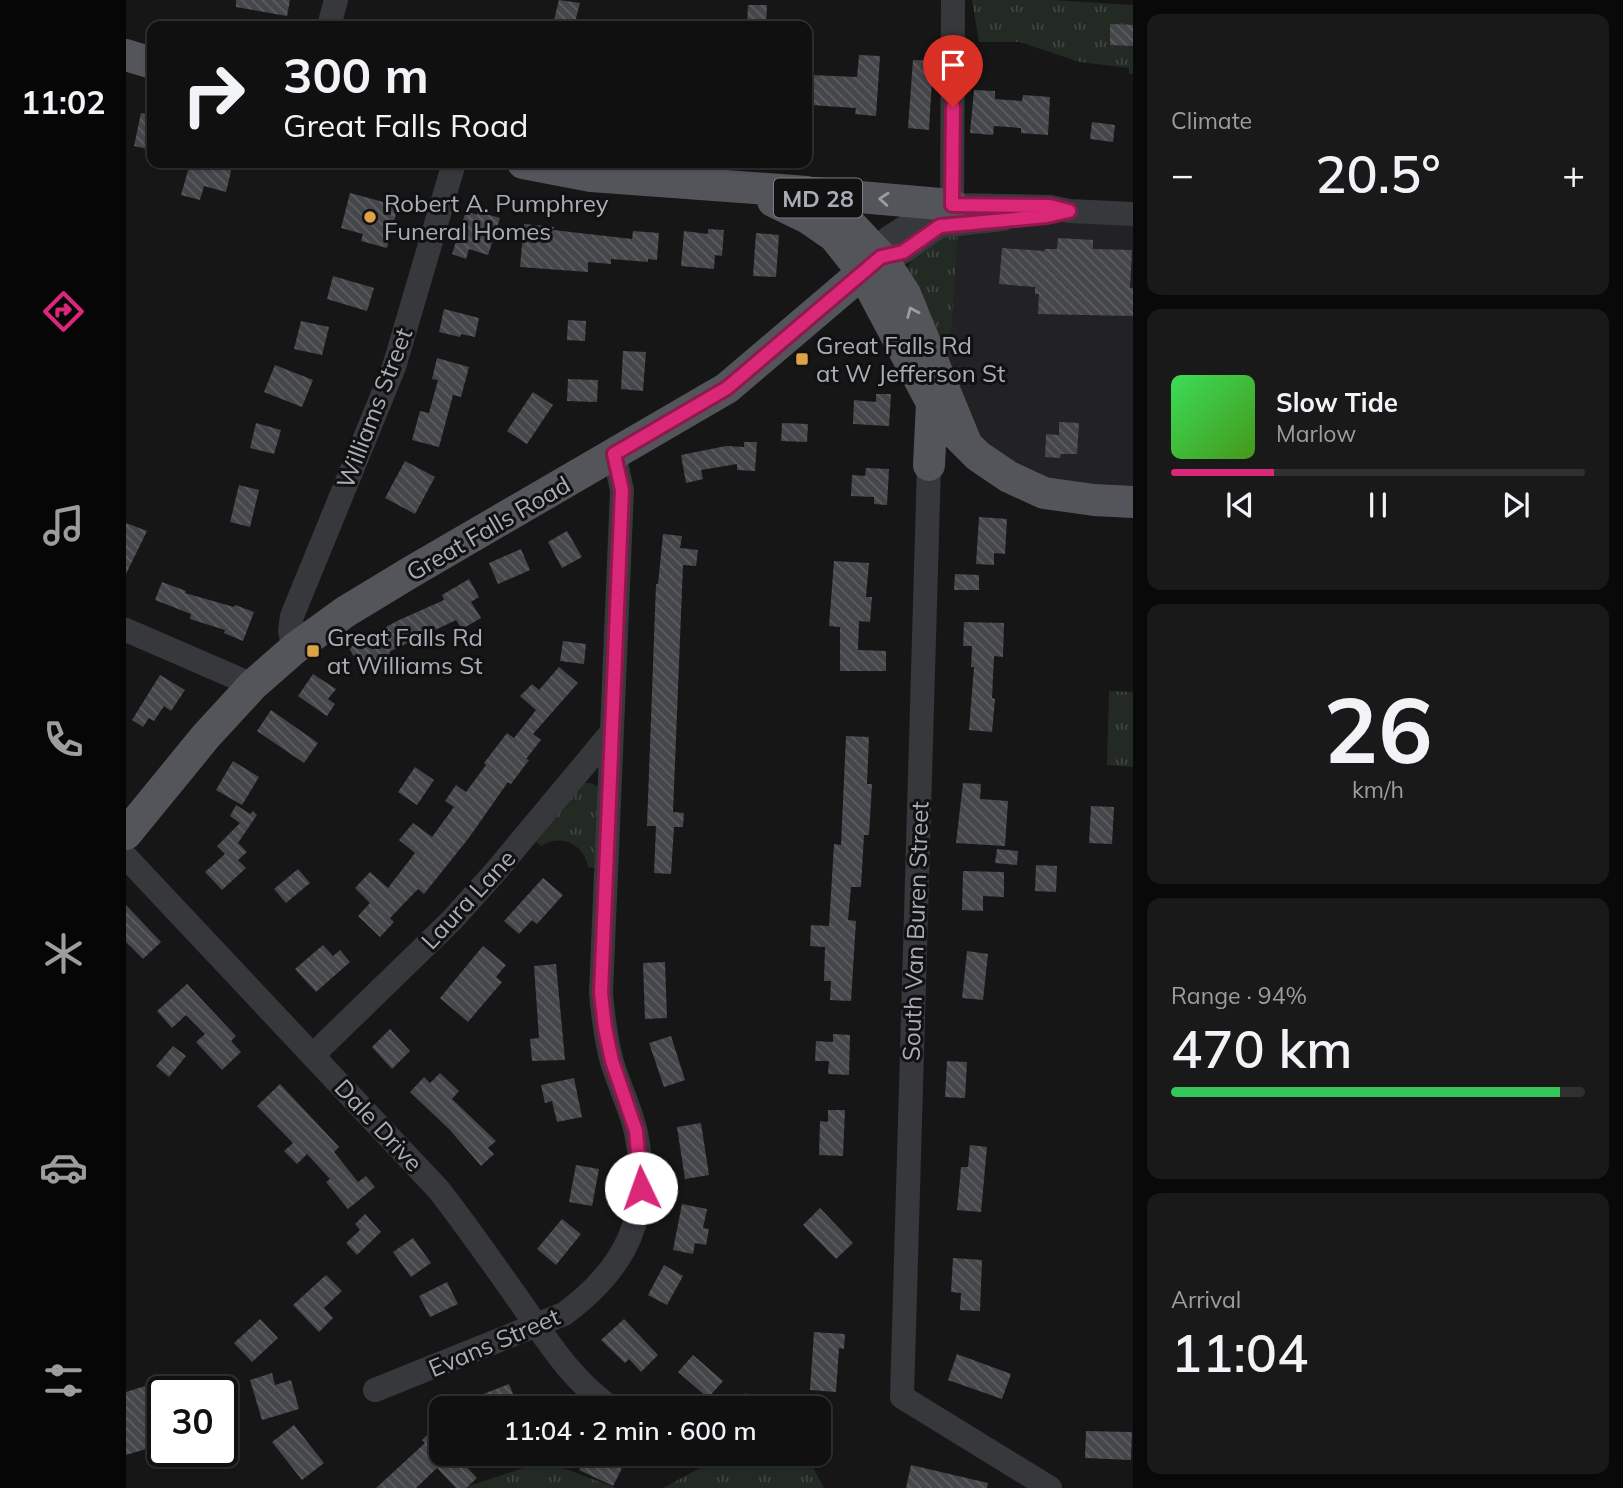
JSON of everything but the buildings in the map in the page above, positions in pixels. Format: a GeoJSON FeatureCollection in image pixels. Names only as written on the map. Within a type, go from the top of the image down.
{"type":"FeatureCollection","features":[{"type":"Feature","properties":{"kind":"main road"},"geometry":{"type":"LineString","coordinates":[[126,55],[147,61]]}},
{"type":"Feature","properties":{"kind":"main road","name":"MD 28"},"geometry":{"type":"LineString","coordinates":[[549,168],[591,176],[807,192],[836,209],[872,264],[940,418],[972,449],[1009,477],[1044,493],[1133,502]]}},
{"type":"Feature","properties":{"kind":"main road","name":"MD 28"},"geometry":{"type":"LineString","coordinates":[[733,186],[785,205],[808,218],[872,264],[905,294],[972,449]]}},
{"type":"Feature","properties":{"kind":"main road"},"geometry":{"type":"LineString","coordinates":[[807,192],[952,205]]}},
{"type":"Feature","properties":{"kind":"main road","name":"Great Falls Road"},"geometry":{"type":"LineString","coordinates":[[126,834],[206,736],[253,685],[295,649],[345,612],[411,572],[727,388],[872,264]]}},
{"type":"Feature","properties":{"kind":"main road"},"geometry":{"type":"LineString","coordinates":[[929,465],[932,403]]}},
{"type":"Feature","properties":{"kind":"main road"},"geometry":{"type":"LineString","coordinates":[[929,465],[936,455],[947,450],[972,449]]}},
{"type":"Feature","properties":{"kind":"street"},"geometry":{"type":"LineString","coordinates":[[330,21],[336,0]]}},
{"type":"Feature","properties":{"kind":"street"},"geometry":{"type":"LineString","coordinates":[[952,205],[953,0]]}},
{"type":"Feature","properties":{"kind":"street","name":"Williams Street"},"geometry":{"type":"LineString","coordinates":[[295,649],[290,631],[292,616],[394,367],[453,168]]}},
{"type":"Feature","properties":{"kind":"street"},"geometry":{"type":"LineString","coordinates":[[872,264],[888,238],[932,210],[952,205],[1050,206],[1069,211],[1133,214]]}},
{"type":"Feature","properties":{"kind":"street"},"geometry":{"type":"LineString","coordinates":[[872,264],[903,252],[940,226],[1047,216],[1069,211]]}},
{"type":"Feature","properties":{"kind":"street","name":"Evans Street"},"geometry":{"type":"LineString","coordinates":[[375,1390],[564,1314],[589,1296],[611,1272],[629,1241],[637,1215],[641,1188],[636,1131],[612,1061],[601,993],[622,490],[614,454]]}},
{"type":"Feature","properties":{"kind":"street","name":"South Van Buren Street"},"geometry":{"type":"LineString","coordinates":[[929,465],[902,1397],[1050,1488]]}},
{"type":"Feature","properties":{"kind":"street"},"geometry":{"type":"LineString","coordinates":[[126,630],[253,685]]}},
{"type":"Feature","properties":{"kind":"street","name":"Laura Lane"},"geometry":{"type":"LineString","coordinates":[[313,1055],[452,920],[611,733]]}},
{"type":"Feature","properties":{"kind":"street","name":"Dale Drive"},"geometry":{"type":"LineString","coordinates":[[126,857],[438,1189],[566,1367],[596,1396]]}},
{"type":"Feature","properties":{"kind":"shaded area"},"geometry":{"type":"Polygon","coordinates":[[[1069,211],[1133,214],[1133,502],[1094,500],[978,456],[949,372],[958,229],[1047,220],[1069,211]]]}},
{"type":"Feature","properties":{"kind":"green space"},"geometry":{"type":"Polygon","coordinates":[[[972,0],[1053,0],[1133,5],[1133,74],[1129,74],[1129,68],[1080,62],[1020,42],[979,42],[972,0]]]}},
{"type":"Feature","properties":{"kind":"green space"},"geometry":{"type":"Polygon","coordinates":[[[958,232],[949,372],[906,271],[915,255],[926,245],[958,232]]]}},
{"type":"Feature","properties":{"kind":"green space"},"geometry":{"type":"Polygon","coordinates":[[[1109,691],[1133,692],[1133,767],[1107,765],[1109,691]]]}},
{"type":"Feature","properties":{"kind":"green space"},"geometry":{"type":"Polygon","coordinates":[[[583,783],[598,787],[595,868],[588,867],[582,852],[570,843],[556,841],[541,846],[534,840],[583,783]]]}},
{"type":"Feature","properties":{"kind":"green space"},"geometry":{"type":"Polygon","coordinates":[[[530,1466],[558,1466],[616,1488],[462,1488],[530,1466]]]}},
{"type":"Feature","properties":{"kind":"green space"},"geometry":{"type":"Polygon","coordinates":[[[704,1466],[812,1466],[824,1488],[663,1488],[704,1466]]]}},
{"type":"Feature","properties":{"kind":"place","name":"Robert A. Pumphrey Funeral Homes"},"geometry":{"type":"Point","coordinates":[370,217]}},
{"type":"Feature","properties":{"kind":"place","name":"Great Falls Rd at W Jefferson St"},"geometry":{"type":"Point","coordinates":[802,359]}},
{"type":"Feature","properties":{"kind":"place","name":"Great Falls Rd at Williams St"},"geometry":{"type":"Point","coordinates":[313,651]}},
{"type":"Feature","properties":{"kind":"route"},"geometry":{"type":"LineString","coordinates":[[641,1188],[636,1131],[612,1061],[601,993],[622,490],[614,454],[727,388],[881,257],[903,252],[940,226],[1047,216],[1069,211],[1050,206],[952,205],[953,107]]}}]}
